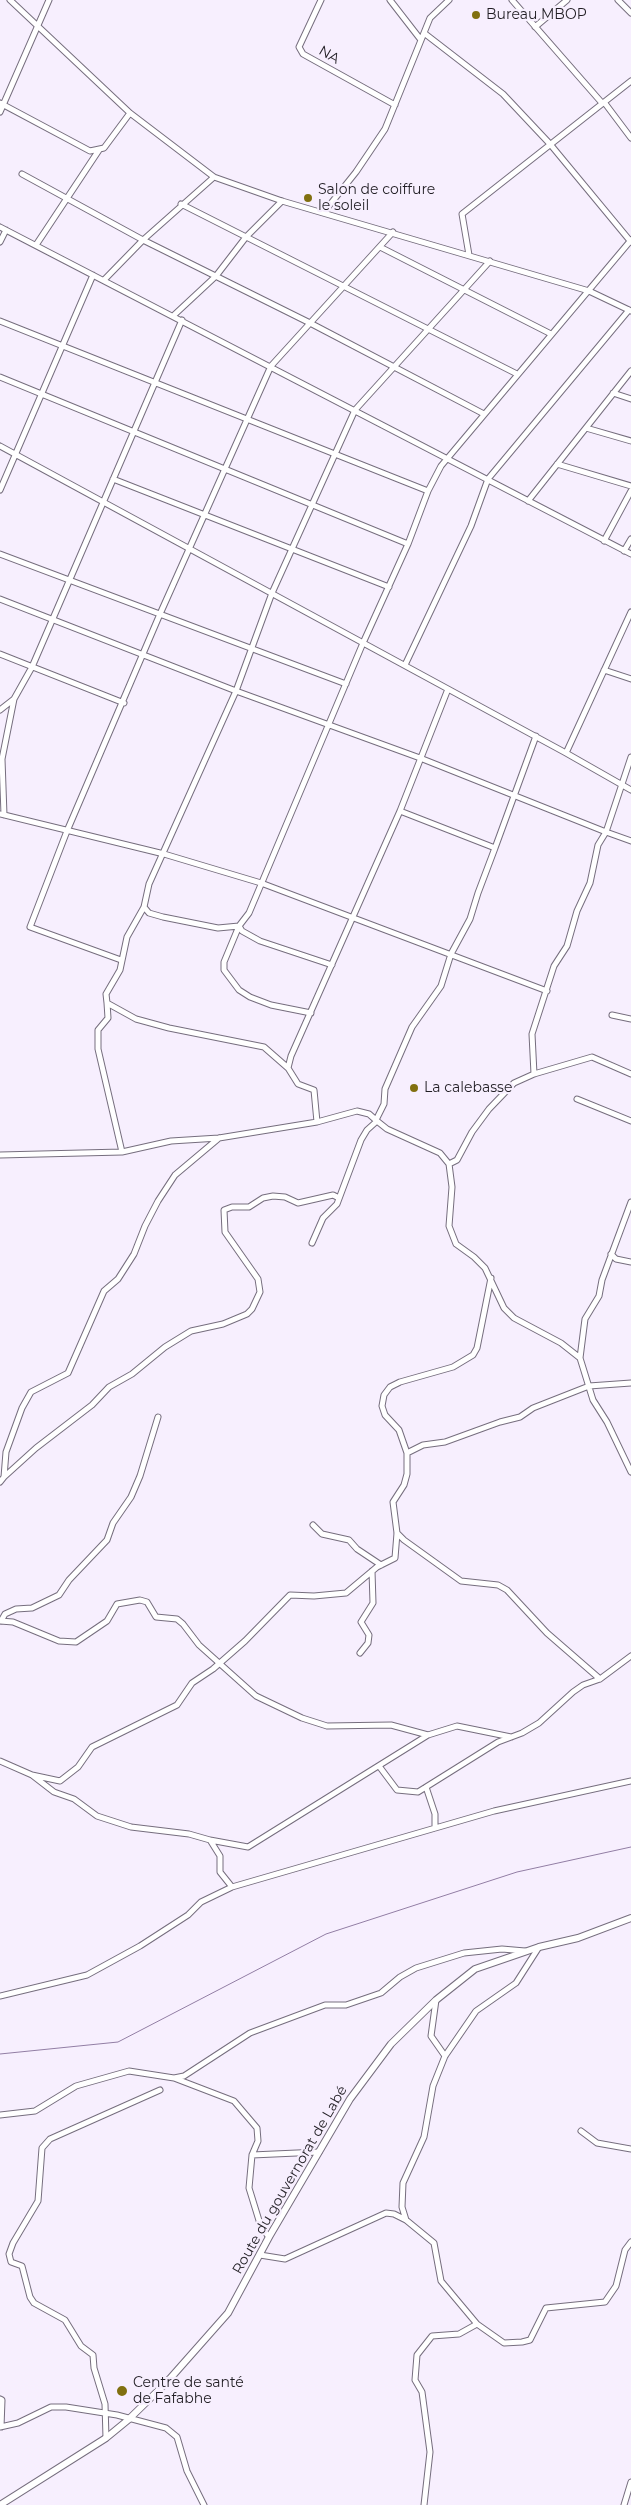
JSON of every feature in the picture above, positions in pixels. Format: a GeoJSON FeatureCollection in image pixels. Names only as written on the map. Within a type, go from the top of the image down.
{"type":"FeatureCollection","features":[{"type":"Feature","properties":{"kind":"street"},"geometry":{"type":"LineString","coordinates":[[10,0],[130,113],[214,177],[282,201],[589,291],[630,310],[488,479],[471,526],[405,666]]}},
{"type":"Feature","properties":{"kind":"street"},"geometry":{"type":"LineString","coordinates":[[0,112],[48,0]]}},
{"type":"Feature","properties":{"kind":"street","name":"NA"},"geometry":{"type":"LineString","coordinates":[[320,0],[299,47],[304,54],[395,105]]}},
{"type":"Feature","properties":{"kind":"street"},"geometry":{"type":"LineString","coordinates":[[390,0],[421,40]]}},
{"type":"Feature","properties":{"kind":"street"},"geometry":{"type":"LineString","coordinates":[[324,212],[356,172],[380,136],[395,105],[430,18],[449,0]]}},
{"type":"Feature","properties":{"kind":"street"},"geometry":{"type":"LineString","coordinates":[[512,0],[603,102],[631,138]]}},
{"type":"Feature","properties":{"kind":"street"},"geometry":{"type":"LineString","coordinates":[[535,27],[567,0]]}},
{"type":"Feature","properties":{"kind":"street"},"geometry":{"type":"LineString","coordinates":[[618,0],[631,13]]}},
{"type":"Feature","properties":{"kind":"street"},"geometry":{"type":"LineString","coordinates":[[311,1013],[250,997],[234,984],[224,970],[224,962],[239,926],[249,913],[363,643],[408,544],[428,490],[447,458],[631,241],[550,144],[503,94],[424,33]]}},
{"type":"Feature","properties":{"kind":"street"},"geometry":{"type":"LineString","coordinates":[[470,255],[462,214],[631,81]]}},
{"type":"Feature","properties":{"kind":"street"},"geometry":{"type":"LineString","coordinates":[[2,104],[90,151],[104,148],[130,113]]}},
{"type":"Feature","properties":{"kind":"street"},"geometry":{"type":"LineString","coordinates":[[36,245],[98,150]]}},
{"type":"Feature","properties":{"kind":"street"},"geometry":{"type":"LineString","coordinates":[[22,174],[144,240],[310,323],[484,414]]}},
{"type":"Feature","properties":{"kind":"street"},"geometry":{"type":"LineString","coordinates":[[104,280],[181,204],[214,177]]}},
{"type":"Feature","properties":{"kind":"street"},"geometry":{"type":"LineString","coordinates":[[173,316],[216,276],[246,237],[282,201]]}},
{"type":"Feature","properties":{"kind":"street"},"geometry":{"type":"LineString","coordinates":[[181,204],[517,374]]}},
{"type":"Feature","properties":{"kind":"street"},"geometry":{"type":"LineString","coordinates":[[0,242],[3,228],[631,554]]}},
{"type":"Feature","properties":{"kind":"street"},"geometry":{"type":"LineString","coordinates":[[121,960],[30,927],[67,831],[124,703],[188,548],[271,366],[393,232]]}},
{"type":"Feature","properties":{"kind":"street"},"geometry":{"type":"LineString","coordinates":[[380,247],[551,334]]}},
{"type":"Feature","properties":{"kind":"street"},"geometry":{"type":"LineString","coordinates":[[122,1152],[98,1049],[98,1030],[108,1018],[106,994],[120,970],[127,937],[144,907],[149,884],[236,691],[272,593],[355,410],[490,261]]}},
{"type":"Feature","properties":{"kind":"street"},"geometry":{"type":"LineString","coordinates":[[0,490],[93,275]]}},
{"type":"Feature","properties":{"kind":"street"},"geometry":{"type":"LineString","coordinates":[[182,320],[32,667],[14,699],[1,758],[2,814],[164,854],[261,883],[547,991]]}},
{"type":"Feature","properties":{"kind":"street"},"geometry":{"type":"LineString","coordinates":[[0,321],[428,490]]}},
{"type":"Feature","properties":{"kind":"street"},"geometry":{"type":"LineString","coordinates":[[528,500],[631,372]]}},
{"type":"Feature","properties":{"kind":"street"},"geometry":{"type":"LineString","coordinates":[[0,377],[408,544]]}},
{"type":"Feature","properties":{"kind":"street"},"geometry":{"type":"LineString","coordinates":[[613,393],[631,399]]}},
{"type":"Feature","properties":{"kind":"street"},"geometry":{"type":"LineString","coordinates":[[586,428],[631,442]]}},
{"type":"Feature","properties":{"kind":"street"},"geometry":{"type":"LineString","coordinates":[[0,446],[536,736],[631,790]]}},
{"type":"Feature","properties":{"kind":"street"},"geometry":{"type":"LineString","coordinates":[[557,464],[631,486]]}},
{"type":"Feature","properties":{"kind":"street"},"geometry":{"type":"LineString","coordinates":[[113,480],[389,587]]}},
{"type":"Feature","properties":{"kind":"street"},"geometry":{"type":"LineString","coordinates":[[604,540],[631,491]]}},
{"type":"Feature","properties":{"kind":"street"},"geometry":{"type":"LineString","coordinates":[[624,551],[631,539]]}},
{"type":"Feature","properties":{"kind":"street"},"geometry":{"type":"LineString","coordinates":[[0,554],[346,684]]}},
{"type":"Feature","properties":{"kind":"street"},"geometry":{"type":"LineString","coordinates":[[0,599],[328,726],[420,758],[514,797],[631,841]]}},
{"type":"Feature","properties":{"kind":"street"},"geometry":{"type":"LineString","coordinates":[[566,753],[631,612]]}},
{"type":"Feature","properties":{"kind":"street"},"geometry":{"type":"LineString","coordinates":[[0,654],[124,703]]}},
{"type":"Feature","properties":{"kind":"street"},"geometry":{"type":"LineString","coordinates":[[604,670],[631,679]]}},
{"type":"Feature","properties":{"kind":"street"},"geometry":{"type":"LineString","coordinates":[[288,1068],[291,1056],[400,811],[448,689]]}},
{"type":"Feature","properties":{"kind":"street"},"geometry":{"type":"LineString","coordinates":[[0,710],[14,699]]}},
{"type":"Feature","properties":{"kind":"street"},"geometry":{"type":"LineString","coordinates":[[312,1243],[323,1218],[330,1213],[339,1198],[361,1140],[376,1120],[384,1104],[385,1089],[412,1027],[441,986],[451,954],[470,919],[536,736]]}},
{"type":"Feature","properties":{"kind":"street"},"geometry":{"type":"LineString","coordinates":[[534,1074],[532,1034],[554,966],[567,946],[577,911],[590,883],[598,845],[606,832],[623,786],[631,757]]}},
{"type":"Feature","properties":{"kind":"street"},"geometry":{"type":"LineString","coordinates":[[400,811],[495,848]]}},
{"type":"Feature","properties":{"kind":"street"},"geometry":{"type":"LineString","coordinates":[[144,907],[150,913],[163,917],[218,928],[239,926]]}},
{"type":"Feature","properties":{"kind":"street"},"geometry":{"type":"LineString","coordinates":[[239,926],[242,932],[260,941],[332,965]]}},
{"type":"Feature","properties":{"kind":"street"},"geometry":{"type":"LineString","coordinates":[[107,1003],[136,1019],[169,1028],[264,1047],[288,1068],[298,1084],[314,1090],[317,1122]]}},
{"type":"Feature","properties":{"kind":"street"},"geometry":{"type":"LineString","coordinates":[[612,1015],[631,1019]]}},
{"type":"Feature","properties":{"kind":"street"},"geometry":{"type":"LineString","coordinates":[[449,1164],[457,1160],[472,1132],[502,1094],[514,1083],[534,1074],[592,1057],[631,1074]]}},
{"type":"Feature","properties":{"kind":"street"},"geometry":{"type":"LineString","coordinates":[[577,1099],[631,1121]]}},
{"type":"Feature","properties":{"kind":"street"},"geometry":{"type":"LineString","coordinates":[[0,1155],[122,1152],[171,1142],[219,1138],[317,1122],[357,1111],[369,1114],[388,1129],[440,1153],[449,1164],[452,1187],[449,1226],[456,1244],[474,1257],[491,1278],[504,1308],[514,1318],[561,1343],[580,1358]]}},
{"type":"Feature","properties":{"kind":"street"},"geometry":{"type":"LineString","coordinates":[[4,1477],[6,1452],[22,1408],[31,1392],[68,1373],[104,1291],[118,1278],[134,1254],[145,1226],[158,1201],[175,1175],[219,1138]]}},
{"type":"Feature","properties":{"kind":"street"},"geometry":{"type":"LineString","coordinates":[[0,1482],[36,1448],[92,1405],[108,1387],[132,1374],[165,1347],[191,1331],[223,1324],[247,1314],[252,1309],[260,1292],[258,1279],[225,1232],[224,1210],[232,1207],[249,1206],[263,1198],[273,1196],[285,1197],[298,1203],[333,1195],[339,1198]]}},
{"type":"Feature","properties":{"kind":"street"},"geometry":{"type":"LineString","coordinates":[[631,1202],[599,1296],[585,1319],[580,1358],[593,1400],[607,1422],[631,1472]]}},
{"type":"Feature","properties":{"kind":"street"},"geometry":{"type":"LineString","coordinates":[[612,1254],[616,1259],[631,1262]]}},
{"type":"Feature","properties":{"kind":"street"},"geometry":{"type":"LineString","coordinates":[[0,1761],[32,1774],[60,1781],[78,1767],[92,1747],[178,1705],[192,1683],[221,1662],[290,1595],[314,1596],[346,1593],[372,1572],[395,1558],[397,1533],[394,1502],[404,1485],[407,1474],[407,1453],[399,1430],[385,1416],[382,1406],[384,1395],[390,1387],[400,1382],[453,1367],[473,1354],[478,1342],[491,1278]]}},
{"type":"Feature","properties":{"kind":"street"},"geometry":{"type":"LineString","coordinates":[[407,1453],[423,1445],[446,1442],[500,1422],[520,1417],[533,1408],[589,1386],[631,1384]]}},
{"type":"Feature","properties":{"kind":"street"},"geometry":{"type":"LineString","coordinates":[[0,1621],[5,1614],[16,1609],[32,1608],[59,1595],[69,1580],[106,1540],[113,1522],[131,1497],[140,1476],[158,1417]]}},
{"type":"Feature","properties":{"kind":"street"},"geometry":{"type":"LineString","coordinates":[[313,1525],[322,1534],[349,1540],[356,1549],[382,1565]]}},
{"type":"Feature","properties":{"kind":"street"},"geometry":{"type":"LineString","coordinates":[[397,1533],[461,1581],[498,1585],[507,1590],[547,1633],[600,1679]]}},
{"type":"Feature","properties":{"kind":"street"},"geometry":{"type":"LineString","coordinates":[[360,1653],[368,1643],[370,1635],[361,1622],[373,1603],[372,1572]]}},
{"type":"Feature","properties":{"kind":"street"},"geometry":{"type":"LineString","coordinates":[[0,1621],[13,1622],[59,1641],[76,1642],[107,1621],[117,1604],[140,1600],[147,1602],[156,1617],[177,1619],[199,1645],[221,1662],[256,1696],[302,1718],[327,1726],[391,1725],[428,1735]]}},
{"type":"Feature","properties":{"kind":"street"},"geometry":{"type":"LineString","coordinates":[[379,1766],[397,1790],[418,1792],[498,1742],[539,1723],[583,1685],[600,1679],[631,1656]]}},
{"type":"Feature","properties":{"kind":"street"},"geometry":{"type":"LineString","coordinates":[[32,1774],[54,1792],[74,1799],[97,1816],[131,1827],[189,1834],[248,1847],[428,1735],[457,1726],[511,1737]]}},
{"type":"Feature","properties":{"kind":"street"},"geometry":{"type":"LineString","coordinates":[[0,1996],[87,1976],[140,1946],[188,1915],[201,1902],[232,1887],[494,1811],[631,1781]]}},
{"type":"Feature","properties":{"kind":"street"},"geometry":{"type":"LineString","coordinates":[[426,1787],[435,1814],[435,1828]]}},
{"type":"Feature","properties":{"kind":"street"},"geometry":{"type":"LineString","coordinates":[[210,1840],[220,1856],[220,1872],[232,1887]]}},
{"type":"Feature","properties":{"kind":"street","name":"Route du gouvernorat de Labé"},"geometry":{"type":"LineString","coordinates":[[0,2505],[106,2438],[128,2420],[167,2382],[228,2313],[269,2237],[350,2099],[391,2044],[436,2000],[475,1969],[540,1946],[578,1938],[631,1918]]}},
{"type":"Feature","properties":{"kind":"street"},"geometry":{"type":"LineString","coordinates":[[406,2220],[402,2207],[403,2183],[424,2137],[433,2086],[445,2056],[476,2011],[516,1983],[540,1946]]}},
{"type":"Feature","properties":{"kind":"street"},"geometry":{"type":"LineString","coordinates":[[174,2078],[184,2076],[250,2033],[325,2005],[346,2005],[381,1993],[400,1977],[416,1968],[464,1953],[502,1950],[528,1951]]}},
{"type":"Feature","properties":{"kind":"street"},"geometry":{"type":"LineString","coordinates":[[436,2000],[431,2036],[445,2056]]}},
{"type":"Feature","properties":{"kind":"street"},"geometry":{"type":"LineString","coordinates":[[0,2115],[35,2111],[76,2086],[128,2071],[174,2078],[234,2101],[257,2128],[258,2141],[252,2155],[249,2188],[261,2226],[269,2237]]}},
{"type":"Feature","properties":{"kind":"street"},"geometry":{"type":"LineString","coordinates":[[106,2438],[105,2404],[94,2368],[94,2355],[81,2346],[66,2320],[34,2303],[30,2297],[22,2266],[11,2262],[9,2254],[38,2201],[42,2148],[50,2139],[160,2090]]}},
{"type":"Feature","properties":{"kind":"street"},"geometry":{"type":"LineString","coordinates":[[581,2131],[597,2143],[631,2149]]}},
{"type":"Feature","properties":{"kind":"street"},"geometry":{"type":"LineString","coordinates":[[252,2155],[318,2152]]}},
{"type":"Feature","properties":{"kind":"street"},"geometry":{"type":"LineString","coordinates":[[260,2255],[285,2259],[386,2213],[394,2214],[406,2220],[434,2243],[441,2281],[477,2324],[504,2343],[530,2340],[546,2308],[605,2302],[616,2286],[625,2250],[631,2242]]}},
{"type":"Feature","properties":{"kind":"street"},"geometry":{"type":"LineString","coordinates":[[424,2505],[430,2452],[422,2392],[415,2380],[417,2355],[432,2336],[459,2334],[477,2324]]}},
{"type":"Feature","properties":{"kind":"street"},"geometry":{"type":"LineString","coordinates":[[0,2399],[2,2400],[0,2427],[18,2423],[51,2407],[66,2407],[166,2428],[175,2434],[187,2471],[204,2505]]}},
{"type":"Feature","properties":{"kind":"street"},"geometry":{"type":"LineString","coordinates":[[624,2505],[631,2482]]}},
{"type":"Feature","properties":{"kind":"waterway"},"geometry":{"type":"LineString","coordinates":[[0,2054],[118,2042],[326,1934],[517,1872],[631,1847]]}},
{"type":"Feature","properties":{"kind":"place","name":"Bureau MBOP"},"geometry":{"type":"Point","coordinates":[476,15]}},
{"type":"Feature","properties":{"kind":"place","name":"Salon de coiffure le soleil"},"geometry":{"type":"Point","coordinates":[308,198]}},
{"type":"Feature","properties":{"kind":"place","name":"La calebasse"},"geometry":{"type":"Point","coordinates":[414,1088]}},
{"type":"Feature","properties":{"kind":"place","name":"Centre de santé de Fafabhe"},"geometry":{"type":"Point","coordinates":[122,2391]}}]}
